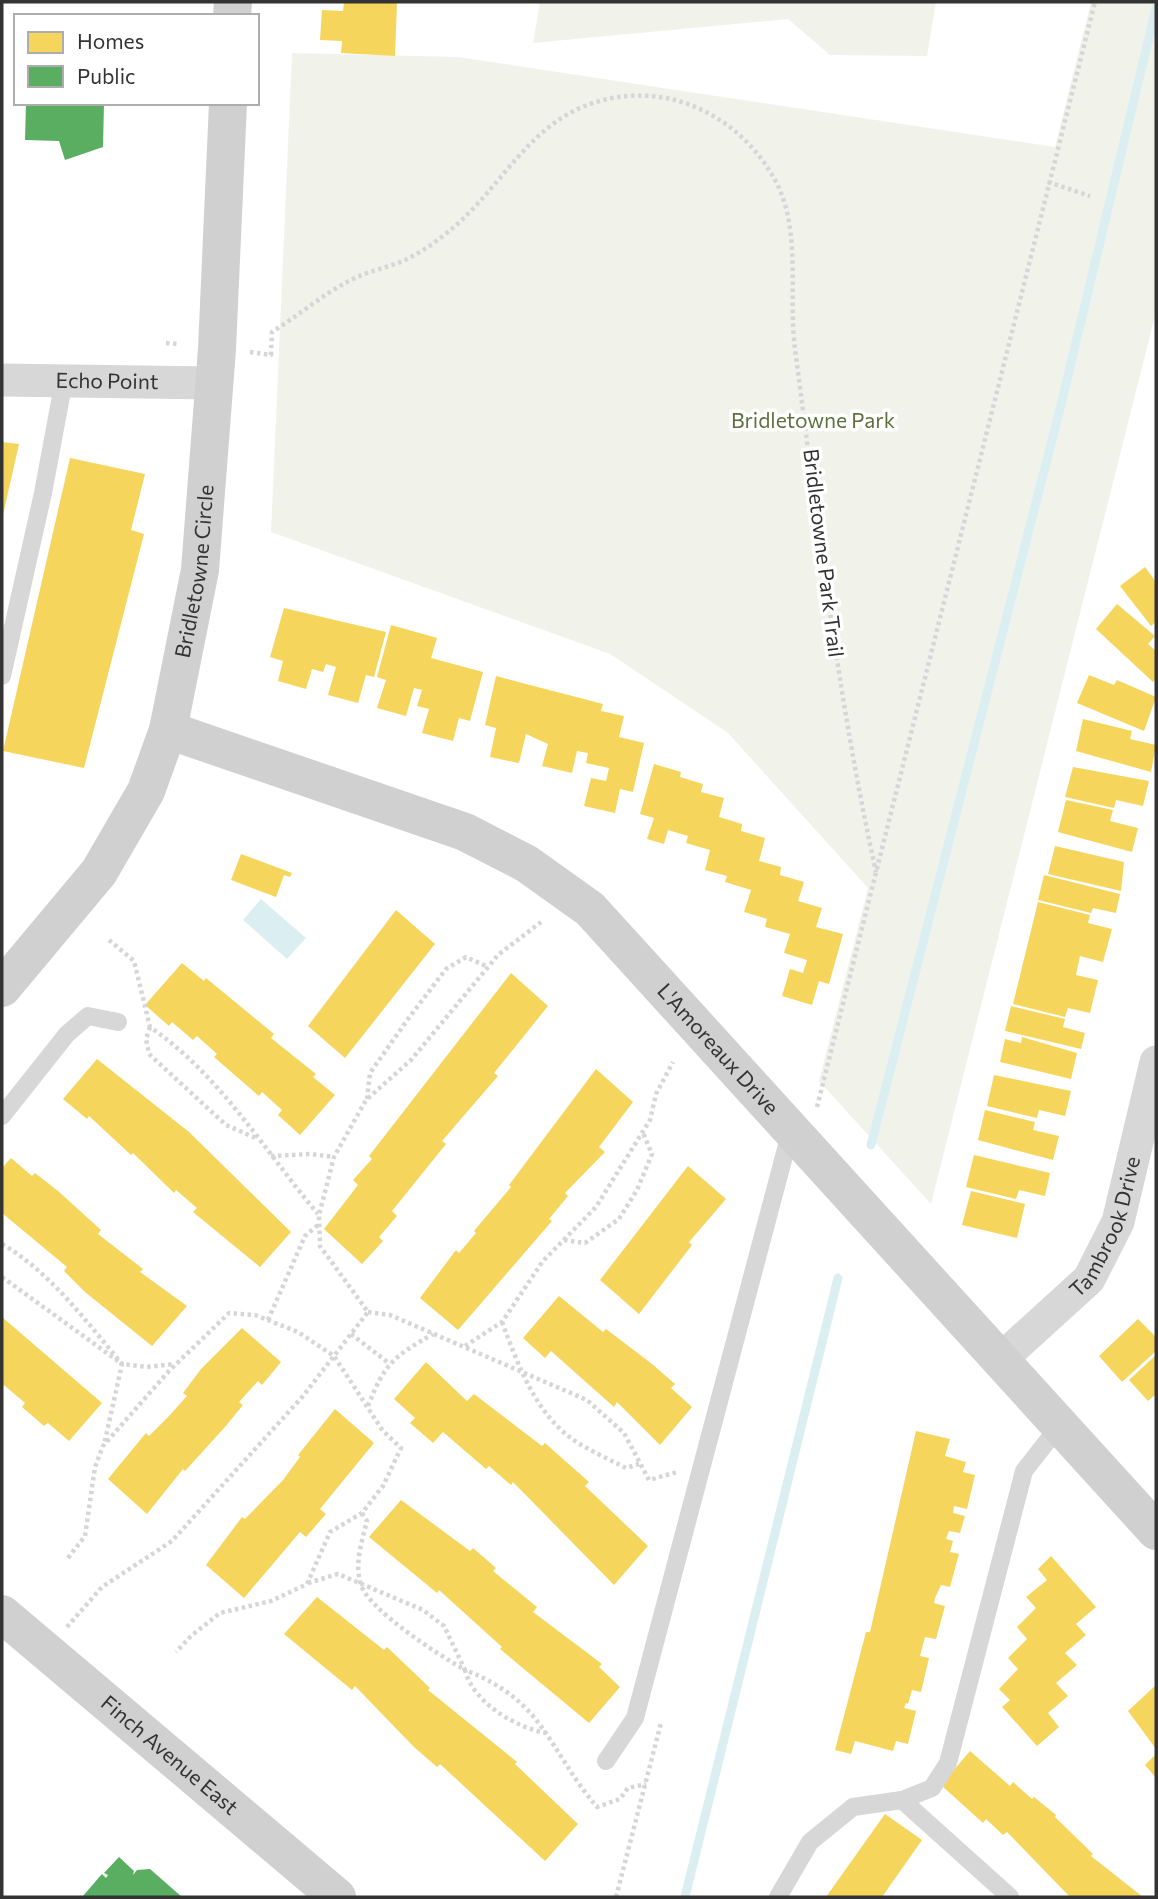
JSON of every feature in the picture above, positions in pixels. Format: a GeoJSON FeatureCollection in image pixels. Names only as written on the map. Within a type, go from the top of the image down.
{"type":"FeatureCollection","features":[{"type":"Feature","properties":{"kind":"street","name":"Bridletowne Circle"},"geometry":{"type":"LineString","coordinates":[[2,988],[99,872],[146,790],[168,730],[200,570],[228,105]]}},
{"type":"Feature","properties":{"kind":"street","name":"Echo Point"},"geometry":{"type":"LineString","coordinates":[[2,380],[213,383]]}},
{"type":"Feature","properties":{"kind":"street","name":"L'Amoreaux Drive"},"geometry":{"type":"LineString","coordinates":[[168,730],[465,832],[527,864],[590,909],[1156,1531]]}},
{"type":"Feature","properties":{"kind":"street","name":"Tambrook Drive"},"geometry":{"type":"LineString","coordinates":[[1000,1360],[1089,1279],[1118,1222],[1156,1062]]}},
{"type":"Feature","properties":{"kind":"street","name":"Finch Avenue East"},"geometry":{"type":"LineString","coordinates":[[2,1614],[337,1897]]}},
{"type":"Feature","properties":{"kind":"lane"},"geometry":{"type":"LineString","coordinates":[[2,676],[43,493],[64,380]]}},
{"type":"Feature","properties":{"kind":"lane"},"geometry":{"type":"LineString","coordinates":[[2,1116],[67,1034],[88,1016],[118,1022]]}},
{"type":"Feature","properties":{"kind":"lane"},"geometry":{"type":"LineString","coordinates":[[2,1088],[16,1099]]}},
{"type":"Feature","properties":{"kind":"lane"},"geometry":{"type":"LineString","coordinates":[[606,1761],[635,1718],[699,1476],[799,1139]]}},
{"type":"Feature","properties":{"kind":"lane"},"geometry":{"type":"LineString","coordinates":[[778,1897],[810,1842],[853,1807],[902,1800],[932,1788],[948,1763],[1024,1471],[1060,1425]]}},
{"type":"Feature","properties":{"kind":"lane"},"geometry":{"type":"LineString","coordinates":[[902,1800],[1010,1897]]}},
{"type":"Feature","properties":{"kind":"path","name":"Bridletowne Park Trail"},"geometry":{"type":"LineString","coordinates":[[799,1139],[876,873],[1095,2]]}},
{"type":"Feature","properties":{"kind":"path","name":"Bridletowne Park Trail"},"geometry":{"type":"LineString","coordinates":[[248,352],[271,355],[272,332],[350,280],[405,260],[453,228],[537,136],[568,115],[596,102],[623,97],[677,100],[702,108],[745,137],[775,180],[788,217],[795,346],[839,676],[859,799],[876,873]]}},
{"type":"Feature","properties":{"kind":"path"},"geometry":{"type":"LineString","coordinates":[[1048,183],[1090,196]]}},
{"type":"Feature","properties":{"kind":"path"},"geometry":{"type":"LineString","coordinates":[[166,343],[178,344]]}},
{"type":"Feature","properties":{"kind":"path"},"geometry":{"type":"LineString","coordinates":[[541,922],[498,955],[411,1060],[366,1100],[334,1157],[319,1215],[320,1247],[368,1312],[390,1315],[587,1400],[624,1433],[649,1480],[656,1480],[673,1471],[699,1476]]}},
{"type":"Feature","properties":{"kind":"path"},"geometry":{"type":"LineString","coordinates":[[109,940],[134,961],[150,1027],[146,1039],[149,1054],[226,1125],[259,1139]]}},
{"type":"Feature","properties":{"kind":"path"},"geometry":{"type":"LineString","coordinates":[[366,1100],[370,1073],[446,969],[466,957],[488,967]]}},
{"type":"Feature","properties":{"kind":"path"},"geometry":{"type":"LineString","coordinates":[[150,1027],[178,1046],[241,1113],[271,1156],[319,1215]]}},
{"type":"Feature","properties":{"kind":"path"},"geometry":{"type":"LineString","coordinates":[[464,1346],[502,1322],[525,1284],[596,1207],[650,1121],[656,1094],[673,1062]]}},
{"type":"Feature","properties":{"kind":"path"},"geometry":{"type":"LineString","coordinates":[[564,1240],[585,1243],[620,1219],[637,1190],[652,1154],[643,1132]]}},
{"type":"Feature","properties":{"kind":"path"},"geometry":{"type":"LineString","coordinates":[[271,1156],[312,1154],[334,1157]]}},
{"type":"Feature","properties":{"kind":"path"},"geometry":{"type":"LineString","coordinates":[[268,1320],[305,1236],[319,1224]]}},
{"type":"Feature","properties":{"kind":"path"},"geometry":{"type":"LineString","coordinates":[[2,1244],[16,1252],[69,1302],[122,1364]]}},
{"type":"Feature","properties":{"kind":"path"},"geometry":{"type":"LineString","coordinates":[[2,1277],[122,1364],[147,1367],[176,1364]]}},
{"type":"Feature","properties":{"kind":"path"},"geometry":{"type":"LineString","coordinates":[[46,1652],[102,1587],[172,1541],[303,1396],[368,1312]]}},
{"type":"Feature","properties":{"kind":"path"},"geometry":{"type":"LineString","coordinates":[[103,1446],[176,1364],[229,1313],[255,1315],[298,1332],[334,1356],[383,1431],[401,1448],[383,1486],[362,1513],[330,1532],[307,1584]]}},
{"type":"Feature","properties":{"kind":"path"},"geometry":{"type":"LineString","coordinates":[[502,1322],[534,1399],[554,1423],[577,1443],[626,1468],[639,1464]]}},
{"type":"Feature","properties":{"kind":"path"},"geometry":{"type":"LineString","coordinates":[[351,1334],[390,1364]]}},
{"type":"Feature","properties":{"kind":"path"},"geometry":{"type":"LineString","coordinates":[[368,1406],[380,1375],[397,1355],[434,1334]]}},
{"type":"Feature","properties":{"kind":"path"},"geometry":{"type":"LineString","coordinates":[[68,1558],[85,1536],[94,1467],[103,1446],[122,1364]]}},
{"type":"Feature","properties":{"kind":"path"},"geometry":{"type":"LineString","coordinates":[[362,1513],[367,1521],[358,1559],[361,1584],[370,1600],[432,1650],[465,1670],[495,1682],[531,1710],[597,1807],[620,1799],[628,1788],[646,1784]]}},
{"type":"Feature","properties":{"kind":"path"},"geometry":{"type":"LineString","coordinates":[[176,1652],[220,1613],[271,1601],[307,1584],[338,1574],[423,1609],[444,1626],[465,1670],[468,1685],[485,1702],[530,1730],[547,1733]]}},
{"type":"Feature","properties":{"kind":"green space"},"geometry":{"type":"Polygon","coordinates":[[[540,2],[936,2],[927,56],[830,55],[788,19],[533,43],[540,2]]]}},
{"type":"Feature","properties":{"kind":"green space","name":"Bridletowne Park"},"geometry":{"type":"Polygon","coordinates":[[[1091,2],[1156,2],[1156,312],[931,1204],[819,1081],[868,888],[728,733],[610,654],[271,532],[292,53],[458,57],[1055,147],[1091,2]]]}},
{"type":"Feature","properties":{"kind":"shaded area"},"geometry":{"type":"Polygon","coordinates":[[[261,899],[306,938],[287,959],[243,920],[261,899]]]}},
{"type":"Feature","properties":{"kind":"building: Homes"},"geometry":{"type":"Polygon","coordinates":[[[344,2],[397,2],[395,56],[341,53],[342,41],[320,40],[322,10],[343,11],[344,2]]]}},
{"type":"Feature","properties":{"kind":"building: Homes"},"geometry":{"type":"Polygon","coordinates":[[[2,442],[19,444],[3,515],[2,515],[2,442]]]}},
{"type":"Feature","properties":{"kind":"building: Homes"},"geometry":{"type":"Polygon","coordinates":[[[70,458],[145,474],[131,530],[144,534],[84,768],[3,751],[70,458]]]}},
{"type":"Feature","properties":{"kind":"building: Homes"},"geometry":{"type":"Polygon","coordinates":[[[1145,567],[1156,582],[1156,622],[1151,626],[1120,586],[1145,567]]]}},
{"type":"Feature","properties":{"kind":"building: Homes"},"geometry":{"type":"Polygon","coordinates":[[[1117,604],[1155,636],[1148,644],[1156,651],[1156,678],[1153,682],[1096,629],[1117,604]]]}},
{"type":"Feature","properties":{"kind":"building: Homes"},"geometry":{"type":"Polygon","coordinates":[[[284,608],[386,632],[374,677],[366,675],[358,703],[328,695],[336,667],[326,664],[323,672],[312,669],[306,689],[278,681],[283,661],[270,657],[284,608]]]}},
{"type":"Feature","properties":{"kind":"building: Homes"},"geometry":{"type":"Polygon","coordinates":[[[391,625],[437,638],[431,658],[483,672],[470,721],[459,718],[453,741],[422,733],[429,709],[417,706],[422,690],[414,688],[406,716],[377,708],[386,680],[377,677],[391,625]]]}},
{"type":"Feature","properties":{"kind":"building: Homes"},"geometry":{"type":"Polygon","coordinates":[[[1089,675],[1114,685],[1117,680],[1156,697],[1144,731],[1077,703],[1089,675]]]}},
{"type":"Feature","properties":{"kind":"building: Homes"},"geometry":{"type":"Polygon","coordinates":[[[496,676],[603,704],[601,711],[624,716],[619,737],[644,743],[633,792],[620,789],[615,813],[584,806],[591,778],[606,781],[609,768],[586,763],[588,753],[577,751],[572,773],[542,766],[548,744],[526,734],[519,763],[490,757],[496,728],[485,725],[496,676]]]}},
{"type":"Feature","properties":{"kind":"building: Homes"},"geometry":{"type":"Polygon","coordinates":[[[1083,719],[1132,731],[1130,739],[1156,745],[1151,772],[1076,751],[1083,719]]]}},
{"type":"Feature","properties":{"kind":"building: Homes"},"geometry":{"type":"Polygon","coordinates":[[[654,764],[681,772],[680,777],[703,784],[701,792],[724,798],[719,817],[742,824],[741,831],[765,838],[759,861],[781,867],[780,875],[804,882],[798,901],[822,908],[816,927],[843,934],[829,984],[819,981],[812,1005],[782,996],[790,969],[803,973],[807,960],[784,953],[790,934],[765,927],[767,919],[744,912],[751,890],[725,882],[727,876],[705,870],[710,850],[686,843],[688,836],[668,830],[664,844],[647,839],[654,818],[640,814],[654,764]]]}},
{"type":"Feature","properties":{"kind":"building: Homes"},"geometry":{"type":"Polygon","coordinates":[[[1073,767],[1149,781],[1143,806],[1116,800],[1114,808],[1065,797],[1073,767]]]}},
{"type":"Feature","properties":{"kind":"building: Homes"},"geometry":{"type":"Polygon","coordinates":[[[1066,800],[1113,810],[1110,821],[1138,828],[1132,852],[1058,832],[1066,800]]]}},
{"type":"Feature","properties":{"kind":"building: Homes"},"geometry":{"type":"Polygon","coordinates":[[[1055,846],[1124,862],[1121,891],[1048,874],[1055,846]]]}},
{"type":"Feature","properties":{"kind":"building: Homes"},"geometry":{"type":"Polygon","coordinates":[[[241,854],[292,873],[290,877],[284,875],[276,897],[231,880],[241,854]]]}},
{"type":"Feature","properties":{"kind":"building: Homes"},"geometry":{"type":"Polygon","coordinates":[[[1044,875],[1120,894],[1116,913],[1093,908],[1091,913],[1038,900],[1044,875]]]}},
{"type":"Feature","properties":{"kind":"building: Homes"},"geometry":{"type":"Polygon","coordinates":[[[1038,902],[1090,915],[1088,923],[1112,929],[1103,962],[1080,956],[1076,975],[1098,980],[1090,1013],[1068,1008],[1065,1017],[1013,1004],[1038,902]]]}},
{"type":"Feature","properties":{"kind":"building: Homes"},"geometry":{"type":"Polygon","coordinates":[[[396,910],[435,944],[345,1058],[308,1026],[396,910]]]}},
{"type":"Feature","properties":{"kind":"building: Homes"},"geometry":{"type":"Polygon","coordinates":[[[182,963],[204,981],[206,978],[274,1034],[271,1038],[316,1074],[313,1077],[335,1095],[300,1135],[278,1115],[282,1110],[262,1092],[259,1096],[214,1057],[217,1054],[197,1036],[193,1040],[172,1022],[169,1026],[145,1005],[182,963]]]}},
{"type":"Feature","properties":{"kind":"building: Homes"},"geometry":{"type":"Polygon","coordinates":[[[511,973],[548,1006],[494,1073],[498,1076],[442,1141],[446,1144],[392,1211],[397,1216],[379,1237],[383,1241],[362,1264],[324,1229],[358,1185],[353,1180],[372,1159],[369,1156],[511,973]]]}},
{"type":"Feature","properties":{"kind":"building: Homes"},"geometry":{"type":"Polygon","coordinates":[[[1011,1006],[1065,1019],[1063,1027],[1085,1033],[1081,1049],[1005,1031],[1011,1006]]]}},
{"type":"Feature","properties":{"kind":"building: Homes"},"geometry":{"type":"Polygon","coordinates":[[[1022,1037],[1077,1053],[1071,1079],[1000,1062],[1005,1039],[1021,1043],[1022,1037]]]}},
{"type":"Feature","properties":{"kind":"building: Homes"},"geometry":{"type":"Polygon","coordinates":[[[97,1059],[189,1132],[291,1232],[260,1267],[193,1212],[197,1208],[176,1190],[174,1193],[133,1153],[131,1155],[89,1116],[87,1119],[63,1099],[97,1059]]]}},
{"type":"Feature","properties":{"kind":"building: Homes"},"geometry":{"type":"Polygon","coordinates":[[[596,1069],[633,1102],[599,1147],[605,1152],[565,1193],[568,1196],[549,1219],[552,1221],[458,1330],[420,1298],[456,1250],[459,1253],[476,1233],[474,1231],[511,1187],[509,1185],[596,1069]]]}},
{"type":"Feature","properties":{"kind":"building: Homes"},"geometry":{"type":"Polygon","coordinates":[[[994,1075],[1071,1091],[1065,1116],[1039,1110],[1037,1118],[987,1106],[994,1075]]]}},
{"type":"Feature","properties":{"kind":"building: Homes"},"geometry":{"type":"Polygon","coordinates":[[[985,1110],[1035,1122],[1033,1130],[1059,1136],[1053,1160],[978,1140],[985,1110]]]}},
{"type":"Feature","properties":{"kind":"building: Homes"},"geometry":{"type":"Polygon","coordinates":[[[974,1155],[1050,1173],[1045,1196],[1019,1190],[1016,1199],[966,1187],[974,1155]]]}},
{"type":"Feature","properties":{"kind":"building: Homes"},"geometry":{"type":"Polygon","coordinates":[[[11,1158],[32,1176],[35,1173],[58,1191],[101,1230],[98,1234],[143,1269],[140,1272],[187,1306],[152,1346],[85,1292],[64,1271],[67,1267],[2,1213],[2,1168],[11,1158]]]}},
{"type":"Feature","properties":{"kind":"building: Homes"},"geometry":{"type":"Polygon","coordinates":[[[688,1166],[726,1199],[689,1242],[692,1245],[639,1314],[600,1280],[688,1166]]]}},
{"type":"Feature","properties":{"kind":"building: Homes"},"geometry":{"type":"Polygon","coordinates":[[[971,1191],[1025,1204],[1017,1238],[962,1225],[971,1191]]]}},
{"type":"Feature","properties":{"kind":"building: Homes"},"geometry":{"type":"Polygon","coordinates":[[[559,1296],[603,1332],[606,1329],[652,1364],[675,1384],[671,1388],[692,1407],[660,1445],[617,1402],[614,1407],[551,1351],[545,1358],[523,1338],[559,1296]]]}},
{"type":"Feature","properties":{"kind":"building: Homes"},"geometry":{"type":"Polygon","coordinates":[[[2,1317],[102,1403],[69,1441],[48,1423],[44,1426],[22,1407],[25,1403],[4,1385],[2,1388],[2,1317]]]}},
{"type":"Feature","properties":{"kind":"building: Homes"},"geometry":{"type":"Polygon","coordinates":[[[1138,1319],[1156,1337],[1156,1351],[1122,1382],[1099,1356],[1138,1319]]]}},
{"type":"Feature","properties":{"kind":"building: Homes"},"geometry":{"type":"Polygon","coordinates":[[[242,1328],[281,1362],[262,1385],[258,1381],[239,1402],[243,1405],[225,1427],[185,1471],[183,1469],[147,1514],[108,1479],[146,1433],[149,1436],[187,1396],[183,1393],[201,1369],[242,1328]]]}},
{"type":"Feature","properties":{"kind":"building: Homes"},"geometry":{"type":"Polygon","coordinates":[[[1156,1355],[1156,1394],[1148,1401],[1129,1380],[1156,1355]]]}},
{"type":"Feature","properties":{"kind":"building: Homes"},"geometry":{"type":"Polygon","coordinates":[[[426,1362],[467,1401],[474,1394],[542,1446],[545,1443],[589,1482],[585,1486],[648,1546],[614,1585],[513,1482],[511,1485],[489,1466],[486,1469],[443,1432],[433,1443],[410,1423],[415,1418],[394,1399],[426,1362]]]}},
{"type":"Feature","properties":{"kind":"building: Homes"},"geometry":{"type":"Polygon","coordinates":[[[335,1409],[374,1443],[320,1509],[326,1514],[306,1537],[300,1532],[244,1598],[206,1565],[242,1517],[245,1519],[283,1480],[300,1457],[298,1455],[335,1409]]]}},
{"type":"Feature","properties":{"kind":"building: Homes"},"geometry":{"type":"Polygon","coordinates":[[[916,1431],[950,1439],[945,1456],[966,1462],[963,1472],[975,1475],[967,1509],[954,1506],[953,1513],[965,1516],[960,1533],[949,1531],[946,1539],[953,1541],[950,1552],[959,1554],[950,1587],[941,1585],[935,1598],[934,1603],[945,1606],[936,1639],[925,1637],[920,1656],[929,1658],[921,1692],[912,1690],[904,1708],[916,1711],[908,1744],[896,1741],[893,1751],[855,1741],[851,1754],[835,1750],[866,1632],[870,1632],[916,1431]]]}},
{"type":"Feature","properties":{"kind":"building: Homes"},"geometry":{"type":"Polygon","coordinates":[[[401,1500],[470,1551],[473,1548],[496,1568],[493,1571],[537,1607],[533,1612],[602,1664],[599,1667],[620,1687],[589,1723],[500,1649],[502,1647],[439,1590],[437,1593],[369,1537],[401,1500]]]}},
{"type":"Feature","properties":{"kind":"building: Homes"},"geometry":{"type":"Polygon","coordinates":[[[1051,1556],[1096,1607],[1076,1624],[1086,1635],[1065,1653],[1077,1665],[1056,1683],[1068,1696],[1048,1713],[1059,1727],[1037,1746],[1002,1707],[1010,1700],[999,1689],[1018,1669],[1008,1658],[1027,1639],[1017,1627],[1036,1608],[1026,1597],[1047,1580],[1038,1569],[1051,1556]]]}},
{"type":"Feature","properties":{"kind":"building: Homes"},"geometry":{"type":"Polygon","coordinates":[[[317,1597],[384,1650],[387,1647],[430,1688],[428,1690],[517,1762],[515,1764],[578,1824],[545,1861],[440,1764],[437,1767],[414,1747],[355,1686],[352,1690],[284,1634],[317,1597]]]}},
{"type":"Feature","properties":{"kind":"building: Homes"},"geometry":{"type":"Polygon","coordinates":[[[1156,1685],[1156,1749],[1128,1711],[1156,1685]]]}},
{"type":"Feature","properties":{"kind":"building: Homes"},"geometry":{"type":"Polygon","coordinates":[[[970,1751],[1010,1786],[1013,1782],[1056,1815],[1055,1817],[1093,1854],[1091,1856],[1143,1897],[1070,1897],[1007,1832],[1003,1835],[986,1819],[983,1823],[941,1785],[970,1751]]]}},
{"type":"Feature","properties":{"kind":"building: Homes"},"geometry":{"type":"Polygon","coordinates":[[[1156,1754],[1156,1778],[1145,1765],[1156,1754]]]}},
{"type":"Feature","properties":{"kind":"building: Homes"},"geometry":{"type":"Polygon","coordinates":[[[885,1814],[922,1840],[882,1897],[826,1897],[885,1814]]]}},
{"type":"Feature","properties":{"kind":"building: Public"},"geometry":{"type":"Polygon","coordinates":[[[26,105],[104,105],[103,147],[65,160],[59,141],[25,140],[26,105]]]}},
{"type":"Feature","properties":{"kind":"building: Public"},"geometry":{"type":"Polygon","coordinates":[[[119,1857],[134,1871],[133,1875],[137,1870],[150,1869],[182,1897],[82,1897],[102,1874],[106,1878],[108,1875],[104,1873],[119,1857]]]}},
{"type":"Feature","properties":{"kind":"waterway"},"geometry":{"type":"LineString","coordinates":[[871,1145],[1060,409],[1156,8]]}},
{"type":"Feature","properties":{"kind":"waterway"},"geometry":{"type":"LineString","coordinates":[[685,1897],[838,1278]]}}]}
